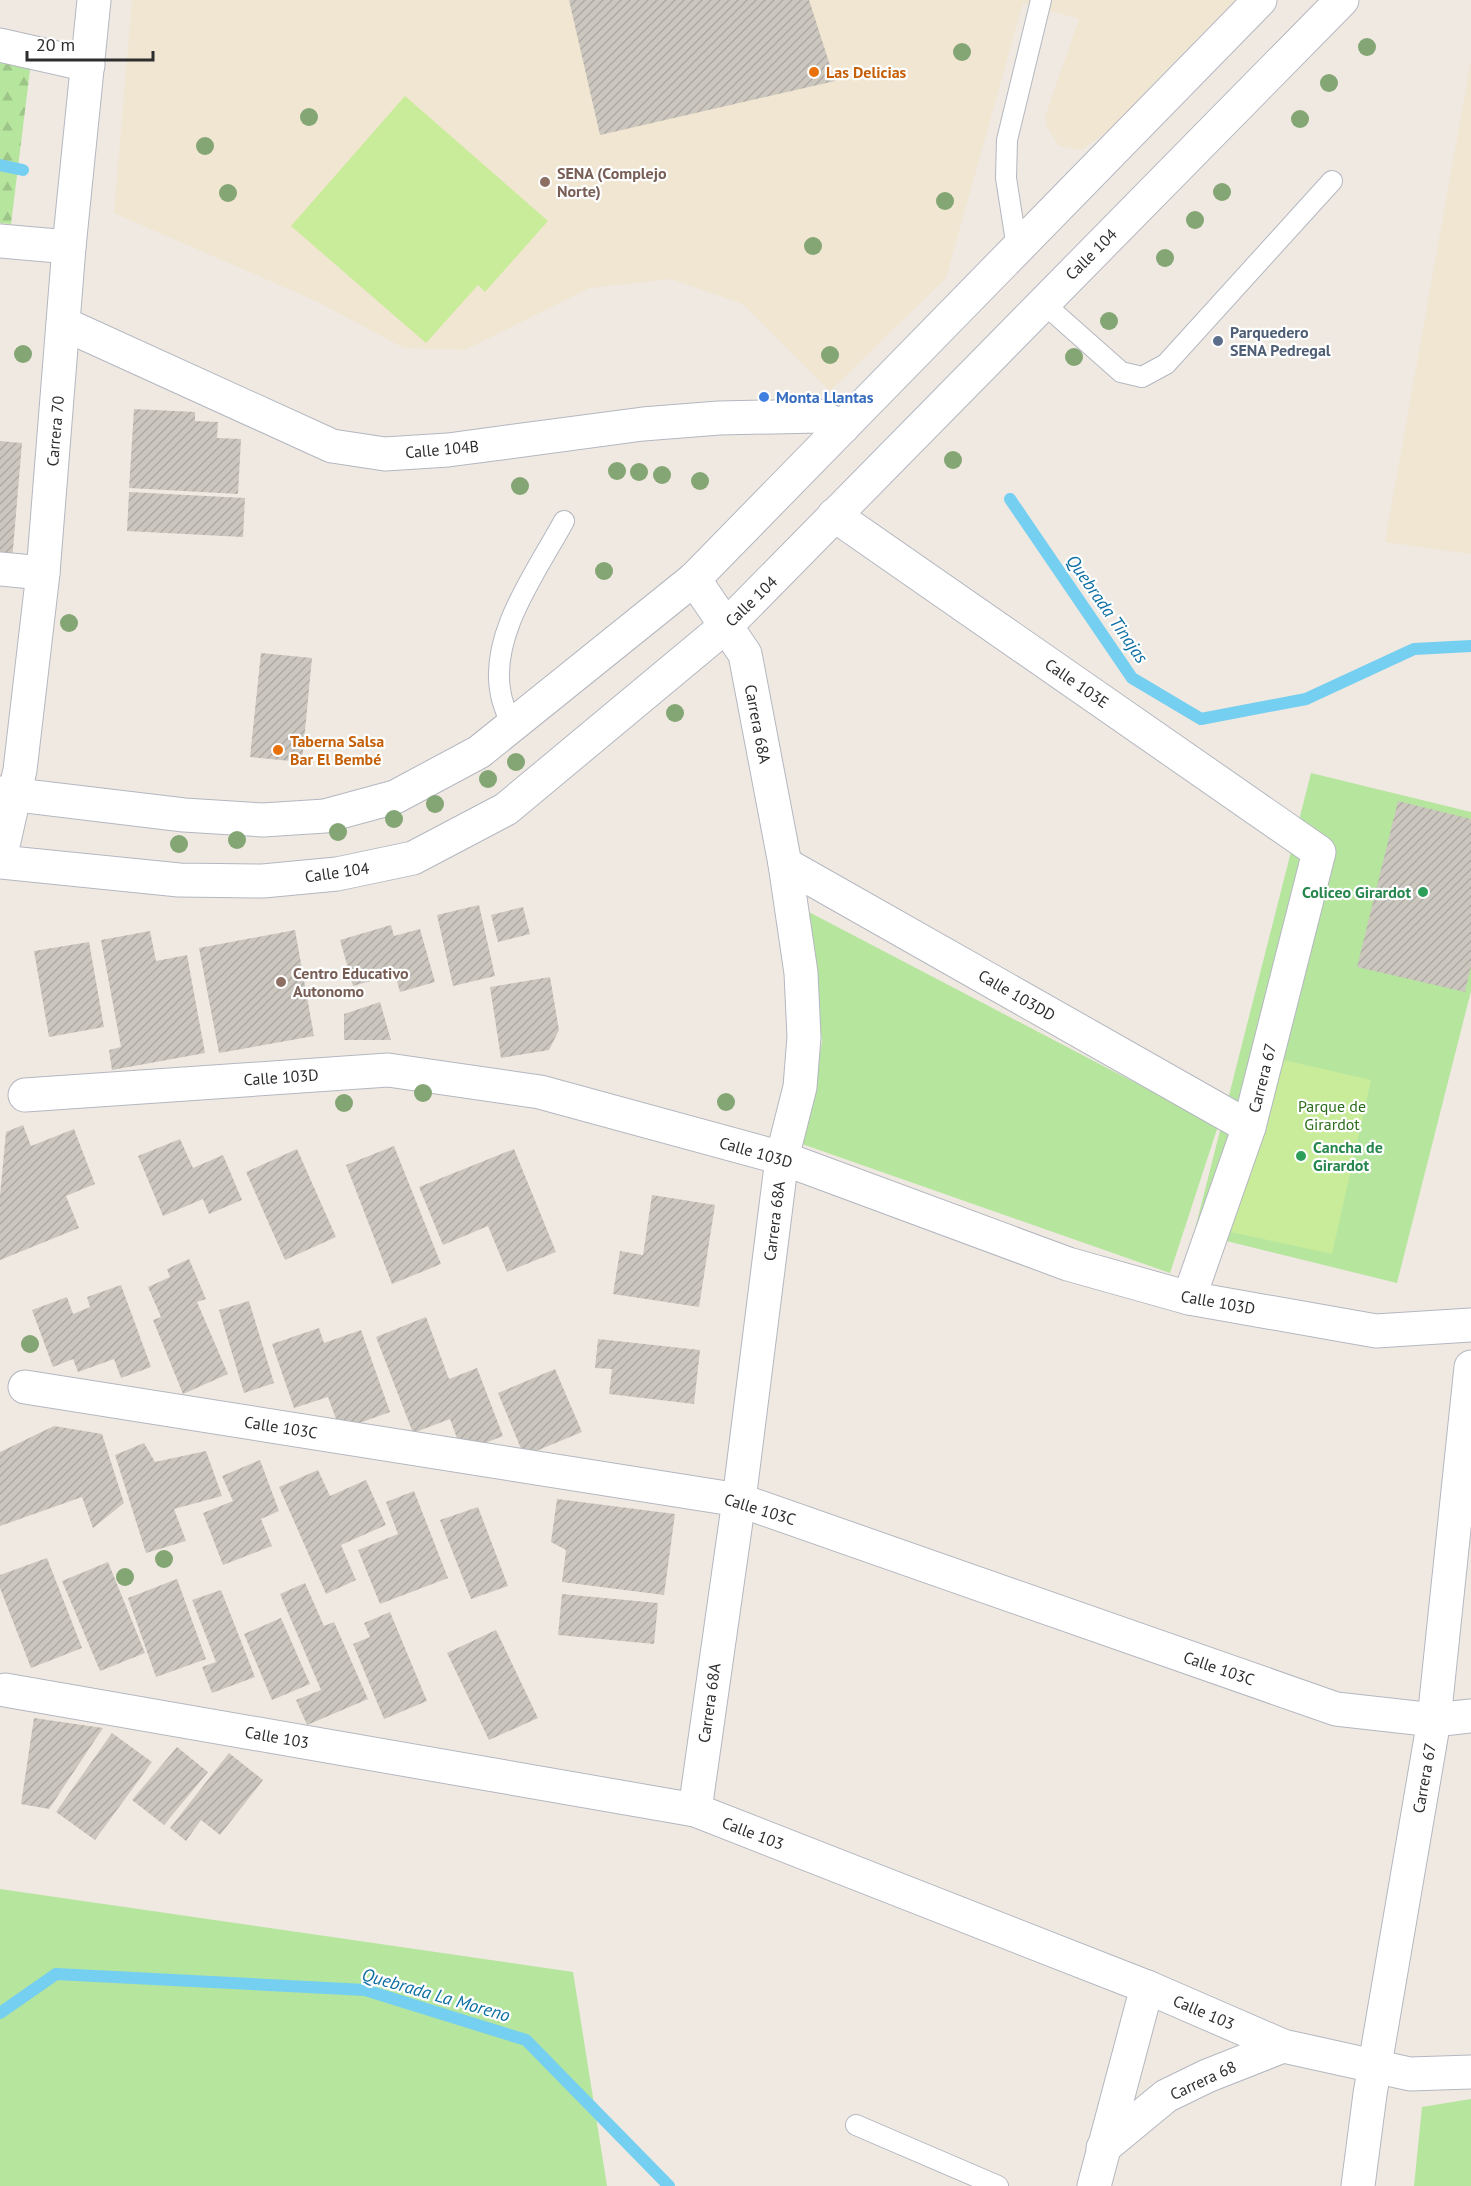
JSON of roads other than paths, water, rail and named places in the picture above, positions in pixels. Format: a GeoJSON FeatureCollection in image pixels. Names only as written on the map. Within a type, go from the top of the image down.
{"type":"FeatureCollection","features":[{"type":"Feature","properties":{"kind":"street","name":"Carrera 70"},"geometry":{"type":"LineString","coordinates":[[0,861],[7,794],[20,770],[42,573],[69,247],[94,0]]}},
{"type":"Feature","properties":{"kind":"street"},"geometry":{"type":"LineString","coordinates":[[7,794],[184,816],[263,820],[325,816],[395,797],[479,752],[694,579],[1260,0]]}},
{"type":"Feature","properties":{"kind":"street","name":"Calle 104"},"geometry":{"type":"LineString","coordinates":[[0,861],[179,880],[263,880],[337,874],[413,858],[506,809],[728,625],[1042,302],[1342,0]]}},
{"type":"Feature","properties":{"kind":"street"},"geometry":{"type":"LineString","coordinates":[[0,45],[88,64]]}},
{"type":"Feature","properties":{"kind":"street"},"geometry":{"type":"LineString","coordinates":[[0,241],[69,247]]}},
{"type":"Feature","properties":{"kind":"street","name":"Calle 104B"},"geometry":{"type":"LineString","coordinates":[[64,324],[332,446],[385,454],[448,450],[643,424],[719,418],[819,416],[843,427]]}},
{"type":"Feature","properties":{"kind":"street","name":"Calle 103E"},"geometry":{"type":"LineString","coordinates":[[834,515],[1319,852]]}},
{"type":"Feature","properties":{"kind":"street"},"geometry":{"type":"LineString","coordinates":[[0,569],[42,573]]}},
{"type":"Feature","properties":{"kind":"street","name":"Carrera 68A"},"geometry":{"type":"LineString","coordinates":[[694,579],[728,625],[745,654],[785,864],[801,973],[804,1037],[800,1087],[782,1158],[739,1500],[695,1810]]}},
{"type":"Feature","properties":{"kind":"street","name":"Carrera 67"},"geometry":{"type":"LineString","coordinates":[[1189,1298],[1249,1127],[1319,852]]}},
{"type":"Feature","properties":{"kind":"street","name":"Calle 103DD"},"geometry":{"type":"LineString","coordinates":[[785,864],[1249,1127]]}},
{"type":"Feature","properties":{"kind":"street","name":"Calle 103D"},"geometry":{"type":"LineString","coordinates":[[25,1095],[388,1070],[540,1092],[782,1158],[1068,1264],[1189,1298],[1376,1331],[1471,1325]]}},
{"type":"Feature","properties":{"kind":"street","name":"Carrera 67"},"geometry":{"type":"LineString","coordinates":[[1358,2186],[1375,2068],[1434,1720],[1471,1367]]}},
{"type":"Feature","properties":{"kind":"street","name":"Calle 103C"},"geometry":{"type":"LineString","coordinates":[[25,1387],[739,1500],[1336,1709],[1434,1720],[1471,1716]]}},
{"type":"Feature","properties":{"kind":"street","name":"Calle 103"},"geometry":{"type":"LineString","coordinates":[[5,1690],[695,1810],[1147,1987],[1283,2046],[1410,2074],[1471,2072]]}},
{"type":"Feature","properties":{"kind":"street"},"geometry":{"type":"LineString","coordinates":[[1094,2186],[1147,1987]]}},
{"type":"Feature","properties":{"kind":"street","name":"Carrera 68"},"geometry":{"type":"LineString","coordinates":[[1103,2148],[1166,2097],[1207,2076],[1283,2046]]}},
{"type":"Feature","properties":{"kind":"lane"},"geometry":{"type":"LineString","coordinates":[[1017,248],[1006,178],[1007,141],[1041,0]]}},
{"type":"Feature","properties":{"kind":"lane"},"geometry":{"type":"LineString","coordinates":[[1042,302],[1120,372],[1142,377],[1166,364],[1332,181]]}},
{"type":"Feature","properties":{"kind":"lane"},"geometry":{"type":"LineString","coordinates":[[512,726],[501,696],[500,654],[510,621],[564,521]]}},
{"type":"Feature","properties":{"kind":"lane"},"geometry":{"type":"LineString","coordinates":[[856,2125],[998,2186]]}},
{"type":"Feature","properties":{"kind":"waterway","name":"Quebrada Tinajas"},"geometry":{"type":"LineString","coordinates":[[0,165],[23,170]]}},
{"type":"Feature","properties":{"kind":"waterway","name":"Quebrada Tinajas"},"geometry":{"type":"LineString","coordinates":[[1010,499],[1132,678],[1201,719],[1306,699],[1414,649],[1471,646]]}},
{"type":"Feature","properties":{"kind":"waterway","name":"Quebrada La Moreno"},"geometry":{"type":"LineString","coordinates":[[0,2013],[56,1974],[365,1990],[526,2040],[669,2186]]}},
{"type":"Feature","properties":{"kind":"place","name":"Las Delicias"},"geometry":{"type":"Point","coordinates":[814,72]}},
{"type":"Feature","properties":{"kind":"place","name":"SENA (Complejo Norte)"},"geometry":{"type":"Point","coordinates":[545,182]}},
{"type":"Feature","properties":{"kind":"place","name":"Parquedero SENA Pedregal"},"geometry":{"type":"Point","coordinates":[1218,341]}},
{"type":"Feature","properties":{"kind":"place","name":"Monta Llantas"},"geometry":{"type":"Point","coordinates":[764,397]}},
{"type":"Feature","properties":{"kind":"place","name":"Taberna Salsa Bar El Bembé"},"geometry":{"type":"Point","coordinates":[278,750]}},
{"type":"Feature","properties":{"kind":"place","name":"Coliceo Girardot"},"geometry":{"type":"Point","coordinates":[1423,892]}},
{"type":"Feature","properties":{"kind":"place","name":"Centro Educativo Autonomo"},"geometry":{"type":"Point","coordinates":[281,982]}},
{"type":"Feature","properties":{"kind":"place","name":"Cancha de Girardot"},"geometry":{"type":"Point","coordinates":[1301,1156]}},
{"type":"Feature","properties":{"kind":"park label","name":"Parque de Girardot"},"geometry":{"type":"Point","coordinates":[1332,1115]}}]}
